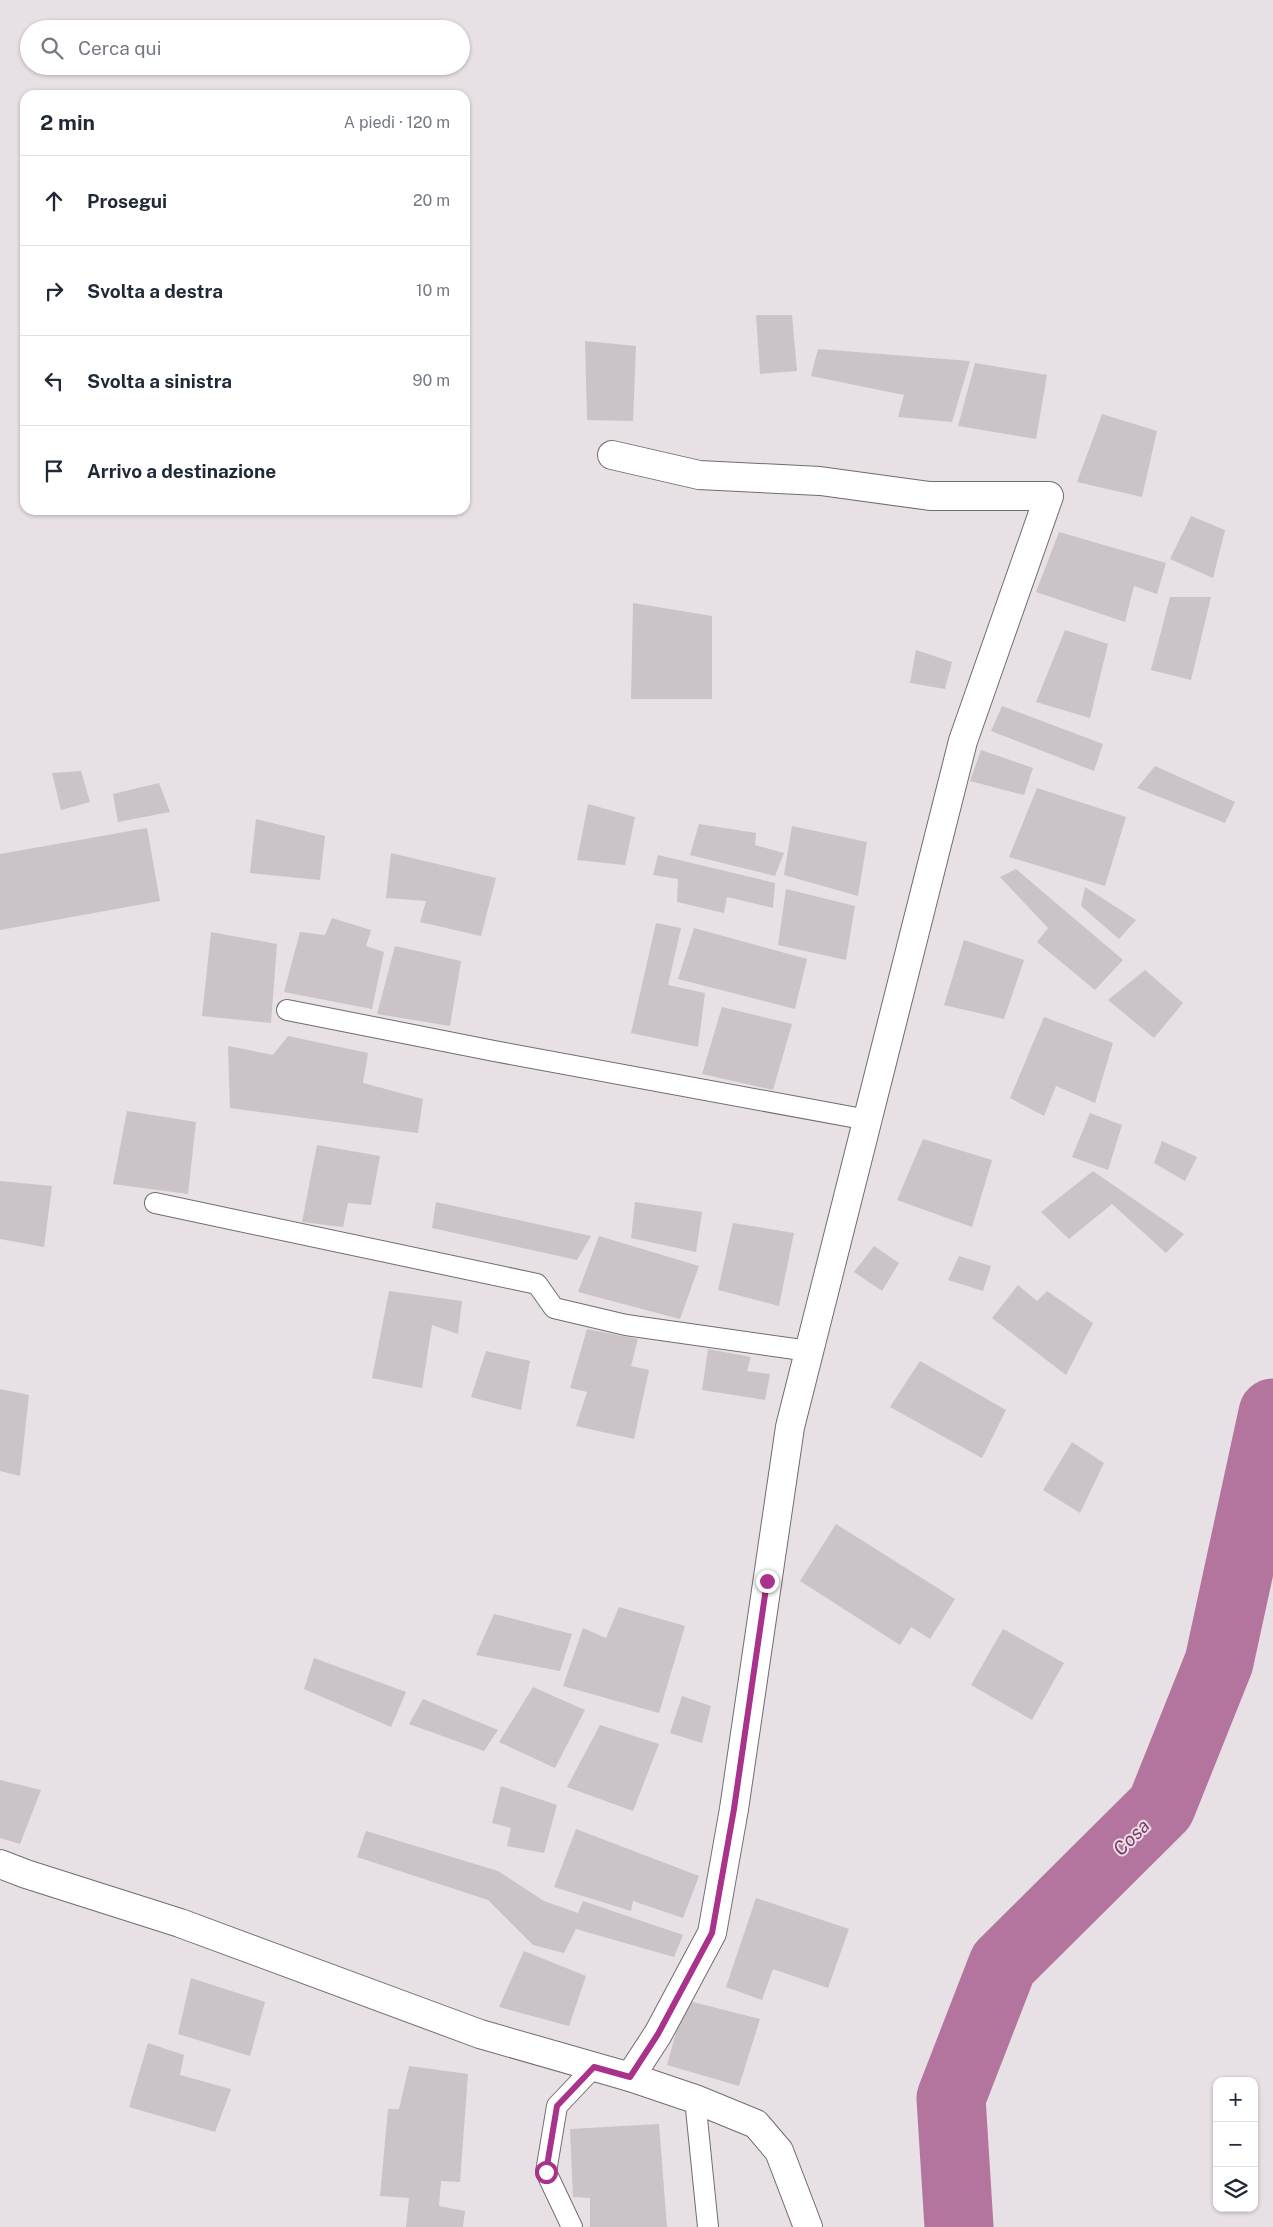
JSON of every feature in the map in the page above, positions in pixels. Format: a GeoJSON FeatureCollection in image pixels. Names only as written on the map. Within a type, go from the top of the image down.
{"type":"FeatureCollection","features":[{"type":"Feature","properties":{"kind":"street"},"geometry":{"type":"LineString","coordinates":[[612,455],[699,476],[820,480],[930,496],[1049,496],[963,741],[790,1427],[734,1809],[712,1933],[658,2034],[630,2077]]}},
{"type":"Feature","properties":{"kind":"street"},"geometry":{"type":"LineString","coordinates":[[0,1864],[180,1923],[480,2034],[630,2077],[695,2099],[756,2124],[779,2150],[808,2227]]}},
{"type":"Feature","properties":{"kind":"lane"},"geometry":{"type":"LineString","coordinates":[[287,1010],[494,1052],[868,1120]]}},
{"type":"Feature","properties":{"kind":"lane"},"geometry":{"type":"LineString","coordinates":[[155,1203],[537,1284],[554,1308],[626,1325],[809,1350]]}},
{"type":"Feature","properties":{"kind":"lane"},"geometry":{"type":"LineString","coordinates":[[572,2227],[546,2172],[557,2106],[594,2067]]}},
{"type":"Feature","properties":{"kind":"lane"},"geometry":{"type":"LineString","coordinates":[[695,2099],[708,2227]]}},
{"type":"Feature","properties":{"kind":"building"},"geometry":{"type":"Polygon","coordinates":[[[756,315],[792,315],[797,371],[760,374],[756,315]]]}},
{"type":"Feature","properties":{"kind":"building"},"geometry":{"type":"Polygon","coordinates":[[[585,341],[636,346],[633,421],[587,420],[585,341]]]}},
{"type":"Feature","properties":{"kind":"building"},"geometry":{"type":"Polygon","coordinates":[[[818,349],[970,361],[952,422],[898,417],[904,395],[811,376],[818,349]]]}},
{"type":"Feature","properties":{"kind":"building"},"geometry":{"type":"Polygon","coordinates":[[[975,363],[1047,375],[1036,439],[958,426],[975,363]]]}},
{"type":"Feature","properties":{"kind":"building"},"geometry":{"type":"Polygon","coordinates":[[[1102,414],[1157,431],[1142,497],[1077,482],[1102,414]]]}},
{"type":"Feature","properties":{"kind":"building"},"geometry":{"type":"Polygon","coordinates":[[[1191,516],[1225,530],[1213,578],[1170,559],[1191,516]]]}},
{"type":"Feature","properties":{"kind":"building"},"geometry":{"type":"Polygon","coordinates":[[[1059,532],[1166,563],[1157,594],[1134,586],[1125,622],[1036,592],[1059,532]]]}},
{"type":"Feature","properties":{"kind":"building"},"geometry":{"type":"Polygon","coordinates":[[[1170,597],[1211,597],[1191,680],[1151,670],[1170,597]]]}},
{"type":"Feature","properties":{"kind":"building"},"geometry":{"type":"Polygon","coordinates":[[[633,603],[712,616],[712,699],[631,699],[633,603]]]}},
{"type":"Feature","properties":{"kind":"building"},"geometry":{"type":"Polygon","coordinates":[[[1065,630],[1108,644],[1090,718],[1036,702],[1065,630]]]}},
{"type":"Feature","properties":{"kind":"building"},"geometry":{"type":"Polygon","coordinates":[[[916,650],[952,662],[945,689],[910,683],[916,650]]]}},
{"type":"Feature","properties":{"kind":"building"},"geometry":{"type":"Polygon","coordinates":[[[1002,706],[1103,744],[1094,771],[991,731],[1002,706]]]}},
{"type":"Feature","properties":{"kind":"building"},"geometry":{"type":"Polygon","coordinates":[[[981,750],[1033,768],[1024,795],[970,781],[981,750]]]}},
{"type":"Feature","properties":{"kind":"building"},"geometry":{"type":"Polygon","coordinates":[[[1155,766],[1235,802],[1225,823],[1137,788],[1155,766]]]}},
{"type":"Feature","properties":{"kind":"building"},"geometry":{"type":"Polygon","coordinates":[[[81,771],[90,802],[61,810],[52,773],[81,771]]]}},
{"type":"Feature","properties":{"kind":"building"},"geometry":{"type":"Polygon","coordinates":[[[159,783],[170,812],[118,822],[113,794],[159,783]]]}},
{"type":"Feature","properties":{"kind":"building"},"geometry":{"type":"Polygon","coordinates":[[[1037,788],[1126,817],[1105,886],[1009,857],[1037,788]]]}},
{"type":"Feature","properties":{"kind":"building"},"geometry":{"type":"Polygon","coordinates":[[[588,804],[635,817],[625,865],[577,860],[588,804]]]}},
{"type":"Feature","properties":{"kind":"building"},"geometry":{"type":"Polygon","coordinates":[[[256,819],[325,836],[320,880],[250,873],[256,819]]]}},
{"type":"Feature","properties":{"kind":"building"},"geometry":{"type":"Polygon","coordinates":[[[699,824],[756,833],[755,845],[784,853],[775,876],[690,855],[699,824]]]}},
{"type":"Feature","properties":{"kind":"building"},"geometry":{"type":"Polygon","coordinates":[[[792,826],[867,842],[858,896],[784,875],[792,826]]]}},
{"type":"Feature","properties":{"kind":"building"},"geometry":{"type":"Polygon","coordinates":[[[147,828],[160,901],[0,930],[0,854],[147,828]]]}},
{"type":"Feature","properties":{"kind":"building"},"geometry":{"type":"Polygon","coordinates":[[[391,853],[496,878],[481,936],[420,922],[426,901],[386,898],[391,853]]]}},
{"type":"Feature","properties":{"kind":"building"},"geometry":{"type":"Polygon","coordinates":[[[658,855],[775,883],[773,908],[727,897],[724,913],[677,902],[678,879],[653,875],[658,855]]]}},
{"type":"Feature","properties":{"kind":"building"},"geometry":{"type":"Polygon","coordinates":[[[1016,869],[1123,960],[1095,990],[1037,942],[1048,928],[1000,877],[1016,869]]]}},
{"type":"Feature","properties":{"kind":"building"},"geometry":{"type":"Polygon","coordinates":[[[1085,887],[1136,920],[1119,939],[1081,906],[1085,887]]]}},
{"type":"Feature","properties":{"kind":"building"},"geometry":{"type":"Polygon","coordinates":[[[786,889],[855,906],[846,960],[778,945],[786,889]]]}},
{"type":"Feature","properties":{"kind":"building"},"geometry":{"type":"Polygon","coordinates":[[[332,918],[371,930],[366,946],[384,952],[372,1009],[284,992],[300,932],[325,935],[332,918]]]}},
{"type":"Feature","properties":{"kind":"building"},"geometry":{"type":"Polygon","coordinates":[[[656,923],[681,928],[668,985],[705,993],[698,1047],[631,1033],[656,923]]]}},
{"type":"Feature","properties":{"kind":"building"},"geometry":{"type":"Polygon","coordinates":[[[694,928],[807,959],[795,1009],[678,979],[694,928]]]}},
{"type":"Feature","properties":{"kind":"building"},"geometry":{"type":"Polygon","coordinates":[[[211,932],[277,944],[271,1023],[202,1016],[211,932]]]}},
{"type":"Feature","properties":{"kind":"building"},"geometry":{"type":"Polygon","coordinates":[[[964,940],[1024,960],[1004,1019],[944,1005],[964,940]]]}},
{"type":"Feature","properties":{"kind":"building"},"geometry":{"type":"Polygon","coordinates":[[[395,946],[461,961],[450,1026],[377,1014],[395,946]]]}},
{"type":"Feature","properties":{"kind":"building"},"geometry":{"type":"Polygon","coordinates":[[[1145,970],[1183,1003],[1154,1038],[1108,1000],[1145,970]]]}},
{"type":"Feature","properties":{"kind":"building"},"geometry":{"type":"Polygon","coordinates":[[[722,1007],[792,1024],[773,1090],[702,1074],[722,1007]]]}},
{"type":"Feature","properties":{"kind":"building"},"geometry":{"type":"Polygon","coordinates":[[[1044,1017],[1113,1043],[1095,1103],[1056,1086],[1044,1116],[1010,1098],[1044,1017]]]}},
{"type":"Feature","properties":{"kind":"building"},"geometry":{"type":"Polygon","coordinates":[[[288,1036],[368,1053],[363,1083],[423,1099],[418,1133],[230,1108],[228,1046],[273,1055],[288,1036]]]}},
{"type":"Feature","properties":{"kind":"building"},"geometry":{"type":"Polygon","coordinates":[[[127,1111],[196,1122],[188,1194],[113,1184],[127,1111]]]}},
{"type":"Feature","properties":{"kind":"building"},"geometry":{"type":"Polygon","coordinates":[[[1090,1113],[1122,1125],[1108,1170],[1072,1157],[1090,1113]]]}},
{"type":"Feature","properties":{"kind":"building"},"geometry":{"type":"Polygon","coordinates":[[[923,1139],[992,1160],[972,1227],[897,1200],[923,1139]]]}},
{"type":"Feature","properties":{"kind":"building"},"geometry":{"type":"Polygon","coordinates":[[[1162,1141],[1197,1157],[1185,1181],[1154,1163],[1162,1141]]]}},
{"type":"Feature","properties":{"kind":"building"},"geometry":{"type":"Polygon","coordinates":[[[317,1145],[380,1156],[371,1205],[348,1203],[343,1227],[302,1222],[317,1145]]]}},
{"type":"Feature","properties":{"kind":"building"},"geometry":{"type":"Polygon","coordinates":[[[1093,1171],[1184,1234],[1166,1253],[1112,1204],[1069,1239],[1041,1212],[1093,1171]]]}},
{"type":"Feature","properties":{"kind":"building"},"geometry":{"type":"Polygon","coordinates":[[[0,1181],[52,1186],[44,1247],[0,1239],[0,1181]]]}},
{"type":"Feature","properties":{"kind":"building"},"geometry":{"type":"Polygon","coordinates":[[[436,1202],[591,1236],[577,1260],[432,1228],[436,1202]]]}},
{"type":"Feature","properties":{"kind":"building"},"geometry":{"type":"Polygon","coordinates":[[[635,1202],[702,1212],[696,1252],[631,1238],[635,1202]]]}},
{"type":"Feature","properties":{"kind":"building"},"geometry":{"type":"Polygon","coordinates":[[[733,1223],[794,1233],[779,1306],[718,1290],[733,1223]]]}},
{"type":"Feature","properties":{"kind":"building"},"geometry":{"type":"Polygon","coordinates":[[[599,1236],[699,1266],[680,1319],[578,1292],[599,1236]]]}},
{"type":"Feature","properties":{"kind":"building"},"geometry":{"type":"Polygon","coordinates":[[[874,1246],[899,1263],[882,1291],[854,1272],[874,1246]]]}},
{"type":"Feature","properties":{"kind":"building"},"geometry":{"type":"Polygon","coordinates":[[[959,1256],[991,1266],[983,1291],[948,1280],[959,1256]]]}},
{"type":"Feature","properties":{"kind":"building"},"geometry":{"type":"Polygon","coordinates":[[[1018,1285],[1037,1301],[1047,1291],[1093,1323],[1066,1375],[992,1318],[1018,1285]]]}},
{"type":"Feature","properties":{"kind":"building"},"geometry":{"type":"Polygon","coordinates":[[[389,1291],[462,1301],[458,1334],[432,1325],[422,1388],[372,1378],[389,1291]]]}},
{"type":"Feature","properties":{"kind":"building"},"geometry":{"type":"Polygon","coordinates":[[[587,1329],[638,1339],[631,1366],[649,1370],[634,1439],[576,1426],[587,1392],[570,1388],[587,1329]]]}},
{"type":"Feature","properties":{"kind":"building"},"geometry":{"type":"Polygon","coordinates":[[[708,1349],[751,1357],[747,1371],[770,1374],[765,1400],[702,1390],[708,1349]]]}},
{"type":"Feature","properties":{"kind":"building"},"geometry":{"type":"Polygon","coordinates":[[[486,1351],[530,1361],[521,1410],[471,1397],[486,1351]]]}},
{"type":"Feature","properties":{"kind":"building"},"geometry":{"type":"Polygon","coordinates":[[[920,1361],[1006,1410],[982,1458],[890,1407],[920,1361]]]}},
{"type":"Feature","properties":{"kind":"building"},"geometry":{"type":"Polygon","coordinates":[[[0,1389],[29,1395],[20,1476],[0,1471],[0,1389]]]}},
{"type":"Feature","properties":{"kind":"building"},"geometry":{"type":"Polygon","coordinates":[[[1072,1442],[1104,1463],[1080,1513],[1043,1490],[1072,1442]]]}},
{"type":"Feature","properties":{"kind":"building"},"geometry":{"type":"Polygon","coordinates":[[[836,1524],[955,1599],[930,1639],[911,1627],[900,1645],[800,1581],[836,1524]]]}},
{"type":"Feature","properties":{"kind":"building"},"geometry":{"type":"Polygon","coordinates":[[[619,1607],[685,1626],[659,1713],[563,1686],[583,1628],[606,1638],[619,1607]]]}},
{"type":"Feature","properties":{"kind":"building"},"geometry":{"type":"Polygon","coordinates":[[[494,1614],[572,1634],[560,1671],[476,1655],[494,1614]]]}},
{"type":"Feature","properties":{"kind":"building"},"geometry":{"type":"Polygon","coordinates":[[[1003,1629],[1064,1663],[1032,1720],[971,1685],[1003,1629]]]}},
{"type":"Feature","properties":{"kind":"building"},"geometry":{"type":"Polygon","coordinates":[[[314,1658],[406,1692],[391,1727],[304,1689],[314,1658]]]}},
{"type":"Feature","properties":{"kind":"building"},"geometry":{"type":"Polygon","coordinates":[[[533,1687],[585,1710],[555,1768],[499,1742],[533,1687]]]}},
{"type":"Feature","properties":{"kind":"building"},"geometry":{"type":"Polygon","coordinates":[[[682,1696],[711,1706],[702,1743],[670,1733],[682,1696]]]}},
{"type":"Feature","properties":{"kind":"building"},"geometry":{"type":"Polygon","coordinates":[[[423,1699],[498,1730],[484,1751],[409,1724],[423,1699]]]}},
{"type":"Feature","properties":{"kind":"building"},"geometry":{"type":"Polygon","coordinates":[[[600,1725],[659,1744],[633,1811],[567,1787],[600,1725]]]}},
{"type":"Feature","properties":{"kind":"building"},"geometry":{"type":"Polygon","coordinates":[[[0,1780],[41,1790],[20,1844],[0,1838],[0,1780]]]}},
{"type":"Feature","properties":{"kind":"building"},"geometry":{"type":"Polygon","coordinates":[[[501,1786],[557,1805],[544,1853],[507,1846],[511,1828],[492,1823],[501,1786]]]}},
{"type":"Feature","properties":{"kind":"building"},"geometry":{"type":"Polygon","coordinates":[[[576,1829],[699,1876],[683,1918],[633,1901],[631,1911],[554,1887],[576,1829]]]}},
{"type":"Feature","properties":{"kind":"building"},"geometry":{"type":"Polygon","coordinates":[[[366,1831],[498,1871],[544,1901],[578,1913],[583,1901],[683,1935],[674,1957],[576,1929],[564,1953],[533,1945],[488,1900],[357,1857],[366,1831]]]}},
{"type":"Feature","properties":{"kind":"building"},"geometry":{"type":"Polygon","coordinates":[[[756,1898],[849,1929],[828,1988],[773,1969],[762,2000],[726,1987],[756,1898]]]}},
{"type":"Feature","properties":{"kind":"building"},"geometry":{"type":"Polygon","coordinates":[[[524,1951],[586,1976],[569,2026],[499,2007],[524,1951]]]}},
{"type":"Feature","properties":{"kind":"building"},"geometry":{"type":"Polygon","coordinates":[[[191,1978],[265,2002],[250,2056],[178,2034],[191,1978]]]}},
{"type":"Feature","properties":{"kind":"building"},"geometry":{"type":"Polygon","coordinates":[[[685,2000],[760,2019],[739,2086],[667,2065],[685,2000]]]}},
{"type":"Feature","properties":{"kind":"building"},"geometry":{"type":"Polygon","coordinates":[[[148,2043],[184,2055],[180,2075],[231,2089],[215,2132],[129,2107],[148,2043]]]}},
{"type":"Feature","properties":{"kind":"building"},"geometry":{"type":"Polygon","coordinates":[[[409,2066],[468,2074],[460,2182],[441,2181],[439,2206],[465,2211],[463,2227],[406,2227],[409,2198],[380,2196],[388,2109],[399,2109],[409,2066]]]}},
{"type":"Feature","properties":{"kind":"building"},"geometry":{"type":"Polygon","coordinates":[[[659,2124],[667,2227],[590,2227],[590,2198],[573,2197],[570,2129],[659,2124]]]}},
{"type":"Feature","properties":{"kind":"waterway","name":"Cosa"},"geometry":{"type":"LineString","coordinates":[[959,2227],[951,2098],[1003,1964],[1161,1807],[1219,1662],[1273,1413]]}},
{"type":"Feature","properties":{"kind":"route"},"geometry":{"type":"LineString","coordinates":[[546,2172],[557,2106],[594,2067],[630,2077],[658,2034],[712,1933],[734,1809],[767,1581]]}}]}
